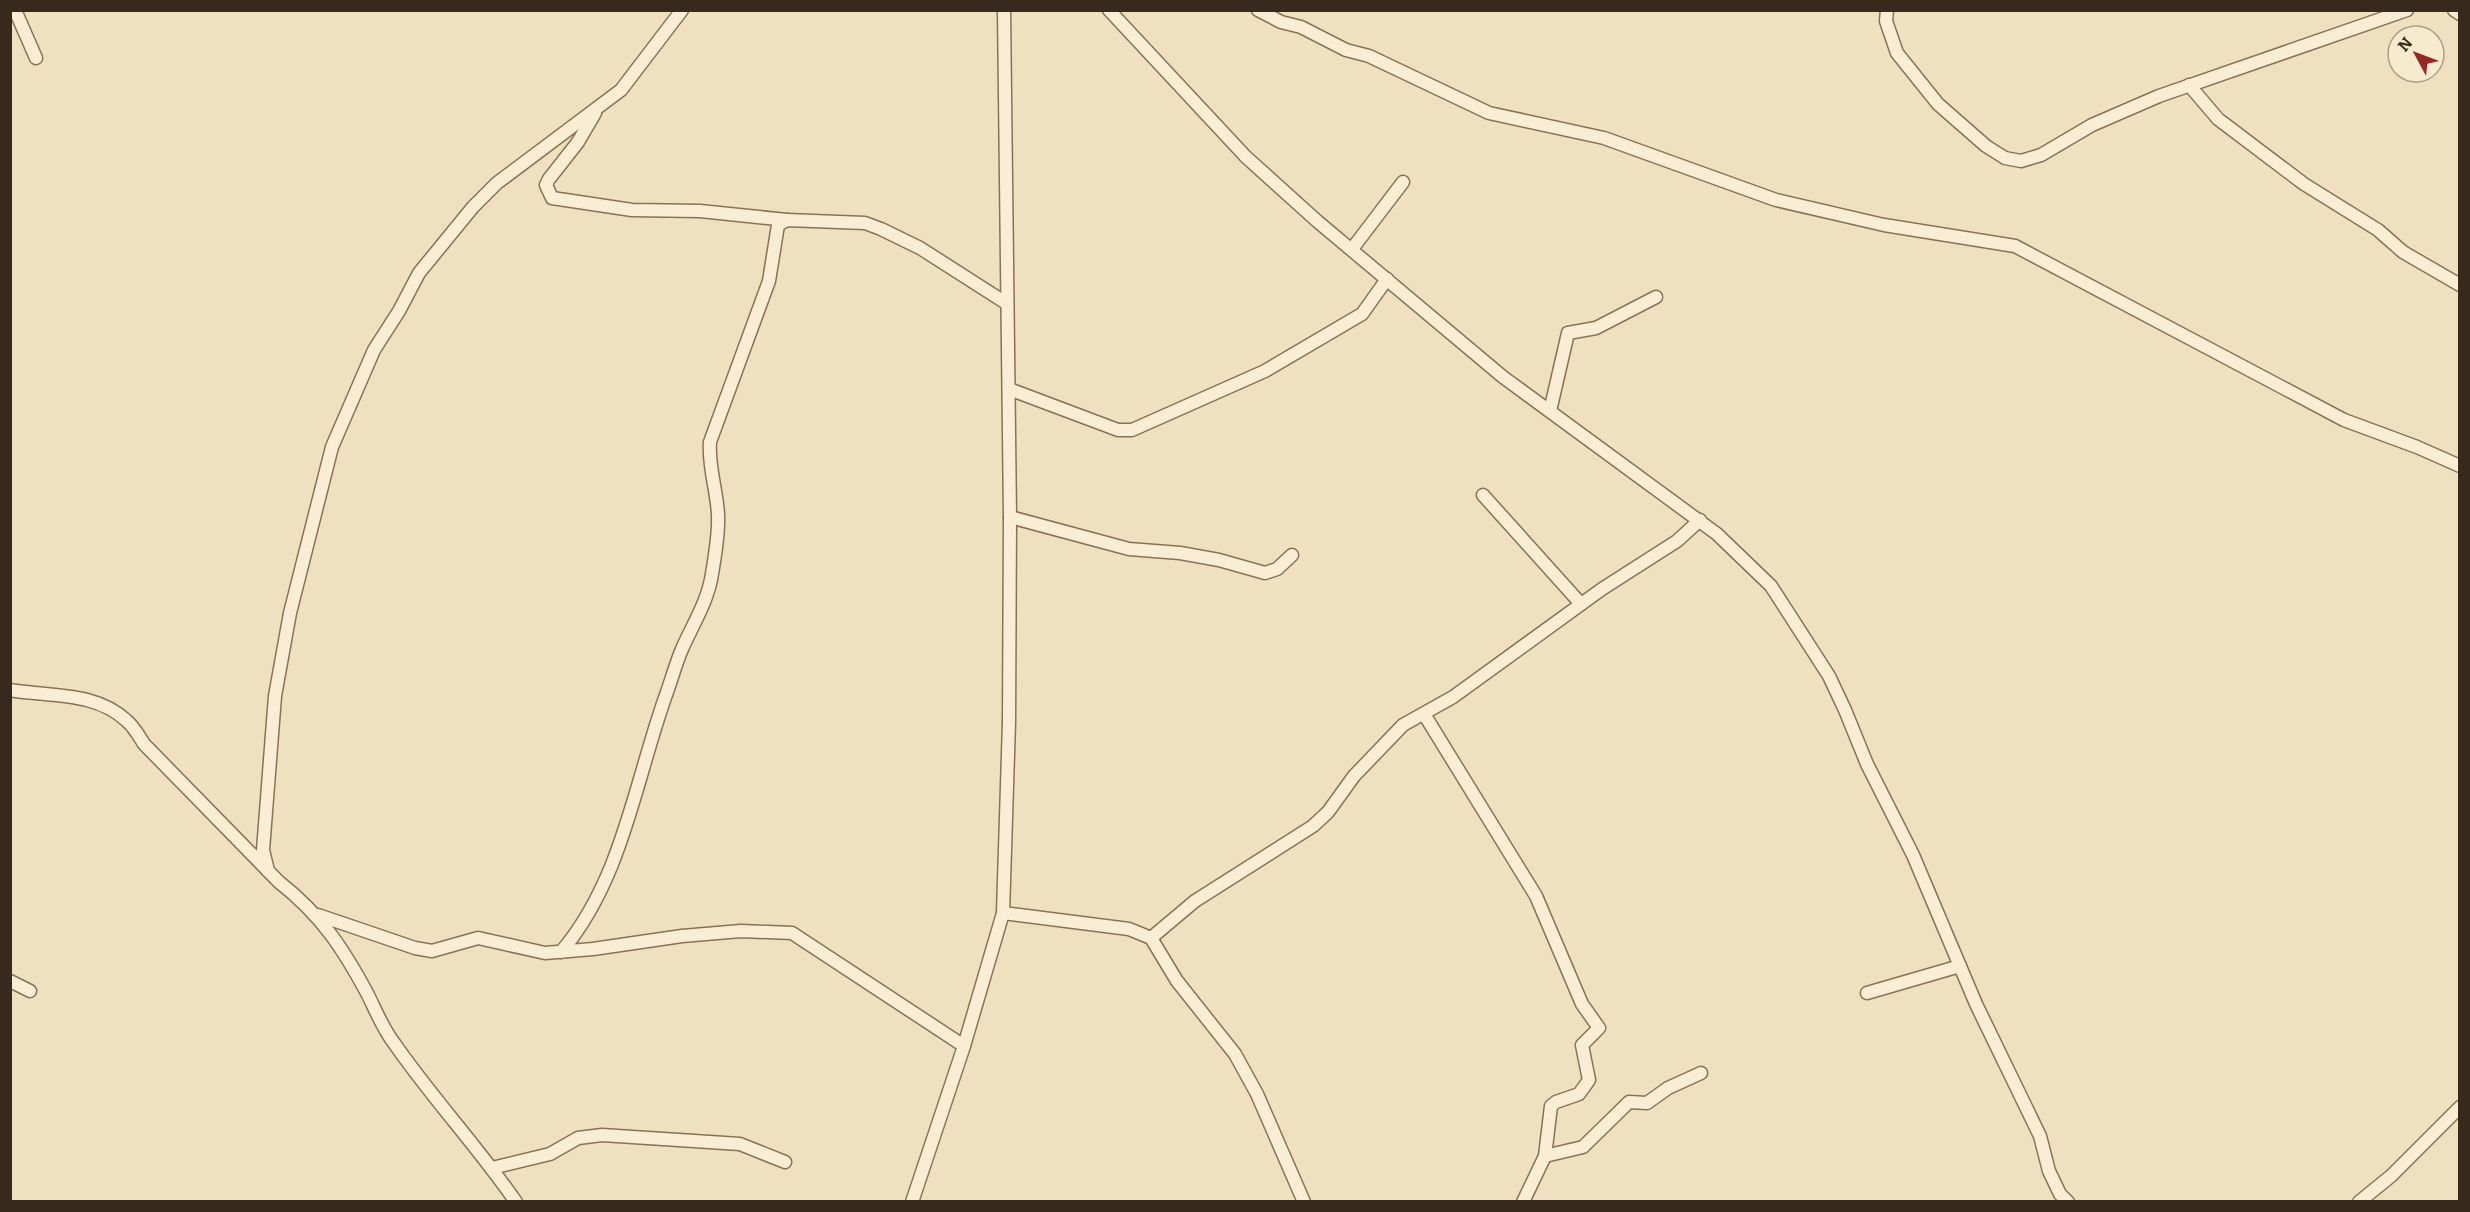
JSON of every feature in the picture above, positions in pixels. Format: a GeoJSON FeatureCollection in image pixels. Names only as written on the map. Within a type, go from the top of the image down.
{"type":"FeatureCollection","features":[{"type":"Feature","properties":{"kind":"street"},"geometry":{"type":"LineString","coordinates":[[15,10],[36,58]]}},
{"type":"Feature","properties":{"kind":"street"},"geometry":{"type":"LineString","coordinates":[[268,871],[263,850],[275,696],[290,614],[332,447],[374,350],[399,311],[418,273],[434,251],[497,183],[621,90],[682,10]]}},
{"type":"Feature","properties":{"kind":"street"},"geometry":{"type":"LineString","coordinates":[[912,1202],[964,1046],[1003,913],[1009,722],[1010,517],[1004,10]]}},
{"type":"Feature","properties":{"kind":"street"},"geometry":{"type":"LineString","coordinates":[[1109,10],[1246,157],[1503,377],[1700,520],[1771,586],[1829,676],[1867,764],[1913,855],[1960,966],[2040,1136],[2049,1171],[2060,1194],[2068,1202]]}},
{"type":"Feature","properties":{"kind":"street"},"geometry":{"type":"LineString","coordinates":[[1258,10],[1281,22],[1301,27],[1346,50],[1369,56],[1489,113],[1604,138],[1776,200],[1884,225],[2015,246],[2344,420],[2417,447],[2460,466]]}},
{"type":"Feature","properties":{"kind":"street"},"geometry":{"type":"LineString","coordinates":[[1887,10],[1886,21],[1897,53],[1957,123],[2005,158],[2021,161],[2041,155],[2092,125],[2188,85],[2288,54],[2407,10]]}},
{"type":"Feature","properties":{"kind":"street"},"geometry":{"type":"LineString","coordinates":[[2454,10],[2460,14]]}},
{"type":"Feature","properties":{"kind":"street"},"geometry":{"type":"LineString","coordinates":[[2188,85],[2218,119],[2304,184],[2378,230],[2403,252],[2460,285]]}},
{"type":"Feature","properties":{"kind":"street"},"geometry":{"type":"LineString","coordinates":[[597,108],[578,142],[549,178],[546,185],[552,198],[632,210],[700,211],[787,220],[865,223],[920,248],[1006,303]]}},
{"type":"Feature","properties":{"kind":"street"},"geometry":{"type":"LineString","coordinates":[[1352,249],[1403,182]]}},
{"type":"Feature","properties":{"kind":"street"},"geometry":{"type":"LineString","coordinates":[[561,952],[579,931],[599,899],[639,784],[659,713],[682,649],[703,606],[712,577],[718,515],[708,461],[710,442],[769,281],[774,232],[778,225],[787,220]]}},
{"type":"Feature","properties":{"kind":"street"},"geometry":{"type":"LineString","coordinates":[[1009,389],[1118,429],[1132,430],[1265,370],[1362,314],[1387,279]]}},
{"type":"Feature","properties":{"kind":"street"},"geometry":{"type":"LineString","coordinates":[[1550,411],[1568,333],[1596,328],[1656,297]]}},
{"type":"Feature","properties":{"kind":"street"},"geometry":{"type":"LineString","coordinates":[[1483,495],[1581,603]]}},
{"type":"Feature","properties":{"kind":"street"},"geometry":{"type":"LineString","coordinates":[[1010,517],[1129,549],[1219,560],[1265,573],[1277,569],[1292,555]]}},
{"type":"Feature","properties":{"kind":"street"},"geometry":{"type":"LineString","coordinates":[[1151,938],[1195,901],[1313,826],[1328,812],[1354,776],[1403,725],[1480,678],[1581,603],[1677,541],[1700,520]]}},
{"type":"Feature","properties":{"kind":"street"},"geometry":{"type":"LineString","coordinates":[[10,690],[69,695],[105,706],[127,720],[144,744],[268,871],[316,915],[342,948],[392,1042],[492,1168],[516,1202]]}},
{"type":"Feature","properties":{"kind":"street"},"geometry":{"type":"LineString","coordinates":[[1424,714],[1536,896],[1582,1004],[1599,1028],[1582,1045],[1589,1080],[1586,1088],[1579,1094],[1556,1102],[1549,1112],[1545,1156],[1523,1202]]}},
{"type":"Feature","properties":{"kind":"street"},"geometry":{"type":"LineString","coordinates":[[1003,913],[1129,929],[1151,938],[1177,981],[1235,1053],[1257,1095],[1304,1202]]}},
{"type":"Feature","properties":{"kind":"street"},"geometry":{"type":"LineString","coordinates":[[316,915],[415,948],[432,951],[478,938],[545,953],[682,936],[741,932],[792,933],[964,1046]]}},
{"type":"Feature","properties":{"kind":"street"},"geometry":{"type":"LineString","coordinates":[[1868,993],[1960,966]]}},
{"type":"Feature","properties":{"kind":"street"},"geometry":{"type":"LineString","coordinates":[[10,981],[30,991]]}},
{"type":"Feature","properties":{"kind":"street"},"geometry":{"type":"LineString","coordinates":[[1545,1156],[1583,1148],[1629,1102],[1647,1103],[1668,1088],[1701,1073]]}},
{"type":"Feature","properties":{"kind":"street"},"geometry":{"type":"LineString","coordinates":[[2359,1202],[2391,1176],[2460,1107]]}},
{"type":"Feature","properties":{"kind":"street"},"geometry":{"type":"LineString","coordinates":[[492,1168],[550,1154],[578,1138],[602,1135],[740,1144],[785,1162]]}}]}
